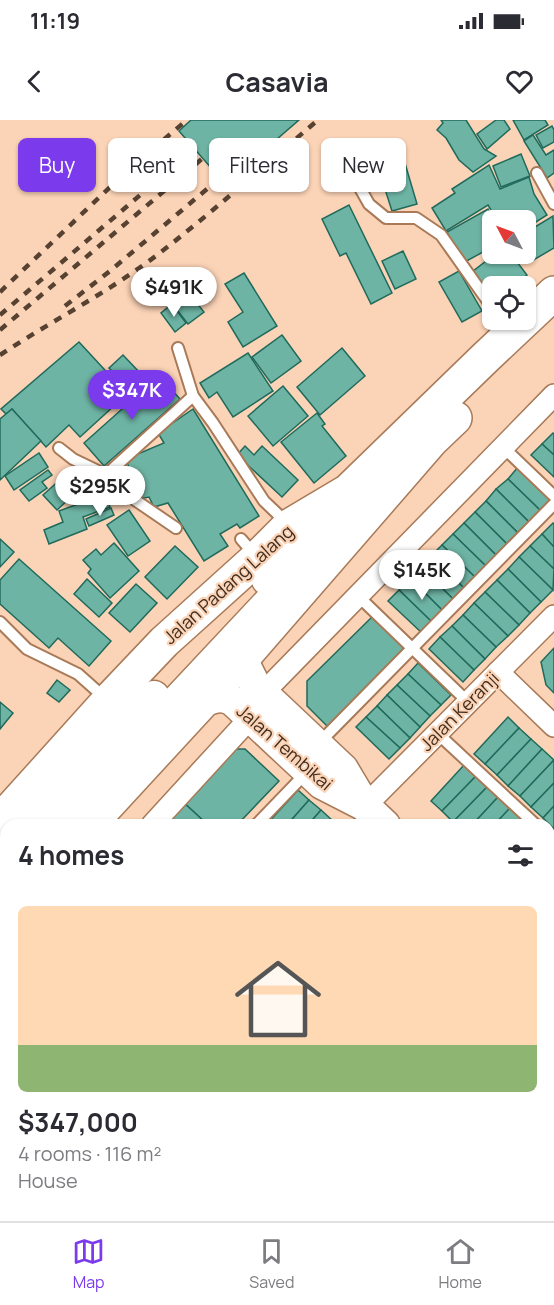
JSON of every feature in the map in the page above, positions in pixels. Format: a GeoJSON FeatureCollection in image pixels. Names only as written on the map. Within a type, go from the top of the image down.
{"type":"FeatureCollection","features":[{"type":"Feature","properties":{"kind":"main road","name":"Jalan Padang Lalang"},"geometry":{"type":"LineString","coordinates":[[9,817],[108,701],[249,548],[348,491],[508,330],[554,293]]}},
{"type":"Feature","properties":{"kind":"main road"},"geometry":{"type":"LineString","coordinates":[[96,819],[205,701],[234,641],[432,440],[554,321]]}},
{"type":"Feature","properties":{"kind":"street"},"geometry":{"type":"LineString","coordinates":[[157,819],[256,706],[358,596],[554,395]]}},
{"type":"Feature","properties":{"kind":"street"},"geometry":{"type":"LineString","coordinates":[[66,819],[234,641],[307,539],[348,491]]}},
{"type":"Feature","properties":{"kind":"street","name":"Jalan Keranji"},"geometry":{"type":"LineString","coordinates":[[375,815],[437,733],[554,616]]}},
{"type":"Feature","properties":{"kind":"street"},"geometry":{"type":"LineString","coordinates":[[9,817],[234,641]]}},
{"type":"Feature","properties":{"kind":"street","name":"Jalan Tembikai"},"geometry":{"type":"LineString","coordinates":[[234,641],[250,678],[256,706]]}},
{"type":"Feature","properties":{"kind":"street"},"geometry":{"type":"LineString","coordinates":[[498,672],[554,726]]}},
{"type":"Feature","properties":{"kind":"street","name":"Jalan Tembikai"},"geometry":{"type":"LineString","coordinates":[[205,701],[225,697],[256,706],[313,758],[322,784],[375,815]]}},
{"type":"Feature","properties":{"kind":"lane"},"geometry":{"type":"LineString","coordinates":[[537,173],[554,204]]}},
{"type":"Feature","properties":{"kind":"lane"},"geometry":{"type":"LineString","coordinates":[[362,192],[369,204],[386,218],[416,218],[441,235],[482,293]]}},
{"type":"Feature","properties":{"kind":"lane"},"geometry":{"type":"LineString","coordinates":[[178,348],[193,396],[264,501],[289,526]]}},
{"type":"Feature","properties":{"kind":"lane"},"geometry":{"type":"LineString","coordinates":[[107,474],[193,396]]}},
{"type":"Feature","properties":{"kind":"lane"},"geometry":{"type":"LineString","coordinates":[[503,447],[554,496]]}},
{"type":"Feature","properties":{"kind":"lane"},"geometry":{"type":"LineString","coordinates":[[59,448],[73,459],[123,483],[135,500],[176,528]]}},
{"type":"Feature","properties":{"kind":"lane"},"geometry":{"type":"LineString","coordinates":[[261,819],[413,648],[554,504]]}},
{"type":"Feature","properties":{"kind":"lane"},"geometry":{"type":"LineString","coordinates":[[358,596],[468,702]]}},
{"type":"Feature","properties":{"kind":"lane"},"geometry":{"type":"LineString","coordinates":[[0,622],[27,649],[78,674],[108,701]]}},
{"type":"Feature","properties":{"kind":"lane"},"geometry":{"type":"LineString","coordinates":[[437,733],[530,819]]}},
{"type":"Feature","properties":{"kind":"building"},"geometry":{"type":"Polygon","coordinates":[[[191,120],[299,120],[278,138],[209,138],[209,166],[197,152],[197,138],[185,138],[179,131],[191,120]]]}},
{"type":"Feature","properties":{"kind":"building"},"geometry":{"type":"Polygon","coordinates":[[[441,120],[466,120],[484,149],[496,156],[473,172],[459,160],[446,138],[437,130],[443,123],[441,120]]]}},
{"type":"Feature","properties":{"kind":"building"},"geometry":{"type":"Polygon","coordinates":[[[496,120],[504,120],[510,129],[487,149],[477,134],[496,120]]]}},
{"type":"Feature","properties":{"kind":"building"},"geometry":{"type":"Polygon","coordinates":[[[513,120],[545,120],[548,125],[524,140],[513,120]]]}},
{"type":"Feature","properties":{"kind":"building"},"geometry":{"type":"Polygon","coordinates":[[[552,126],[554,142],[543,148],[536,135],[552,126]]]}},
{"type":"Feature","properties":{"kind":"building"},"geometry":{"type":"Polygon","coordinates":[[[533,135],[546,155],[554,150],[554,173],[547,178],[524,141],[533,135]]]}},
{"type":"Feature","properties":{"kind":"building"},"geometry":{"type":"Polygon","coordinates":[[[521,154],[530,176],[501,187],[493,166],[521,154]]]}},
{"type":"Feature","properties":{"kind":"building"},"geometry":{"type":"Polygon","coordinates":[[[489,165],[500,189],[529,177],[534,194],[547,215],[536,222],[536,210],[491,210],[488,205],[446,231],[432,208],[455,193],[452,189],[489,165]]]}},
{"type":"Feature","properties":{"kind":"building"},"geometry":{"type":"Polygon","coordinates":[[[406,167],[417,204],[392,211],[386,192],[406,192],[406,167]]]}},
{"type":"Feature","properties":{"kind":"building"},"geometry":{"type":"Polygon","coordinates":[[[349,205],[392,293],[371,304],[346,253],[340,256],[322,219],[349,205]]]}},
{"type":"Feature","properties":{"kind":"building"},"geometry":{"type":"Polygon","coordinates":[[[482,212],[482,253],[463,263],[447,232],[482,212]]]}},
{"type":"Feature","properties":{"kind":"building"},"geometry":{"type":"Polygon","coordinates":[[[553,216],[554,248],[536,258],[536,226],[553,216]]]}},
{"type":"Feature","properties":{"kind":"building"},"geometry":{"type":"Polygon","coordinates":[[[403,251],[416,279],[395,289],[382,261],[403,251]]]}},
{"type":"Feature","properties":{"kind":"building"},"geometry":{"type":"Polygon","coordinates":[[[482,264],[519,264],[527,275],[482,276],[482,286],[472,272],[482,264]]]}},
{"type":"Feature","properties":{"kind":"building"},"geometry":{"type":"Polygon","coordinates":[[[459,271],[482,311],[462,322],[439,282],[459,271]]]}},
{"type":"Feature","properties":{"kind":"building"},"geometry":{"type":"Polygon","coordinates":[[[244,273],[277,326],[243,347],[228,322],[243,312],[225,284],[244,273]]]}},
{"type":"Feature","properties":{"kind":"building"},"geometry":{"type":"Polygon","coordinates":[[[186,289],[204,312],[188,324],[170,301],[186,289]]]}},
{"type":"Feature","properties":{"kind":"building"},"geometry":{"type":"Polygon","coordinates":[[[172,304],[186,323],[175,332],[161,313],[172,304]]]}},
{"type":"Feature","properties":{"kind":"building"},"geometry":{"type":"Polygon","coordinates":[[[282,335],[301,361],[271,383],[252,357],[282,335]]]}},
{"type":"Feature","properties":{"kind":"building"},"geometry":{"type":"Polygon","coordinates":[[[79,342],[127,394],[80,437],[69,425],[46,447],[12,409],[6,414],[1,409],[79,342]]]}},
{"type":"Feature","properties":{"kind":"building"},"geometry":{"type":"Polygon","coordinates":[[[342,348],[365,376],[320,415],[297,387],[342,348]]]}},
{"type":"Feature","properties":{"kind":"building"},"geometry":{"type":"Polygon","coordinates":[[[248,353],[273,391],[233,417],[217,392],[209,398],[200,383],[248,353]]]}},
{"type":"Feature","properties":{"kind":"building"},"geometry":{"type":"Polygon","coordinates":[[[123,355],[141,374],[127,387],[109,368],[123,355]]]}},
{"type":"Feature","properties":{"kind":"building"},"geometry":{"type":"Polygon","coordinates":[[[159,376],[180,399],[104,466],[84,443],[159,376]]]}},
{"type":"Feature","properties":{"kind":"building"},"geometry":{"type":"Polygon","coordinates":[[[283,386],[308,416],[273,446],[248,416],[283,386]]]}},
{"type":"Feature","properties":{"kind":"building"},"geometry":{"type":"Polygon","coordinates":[[[12,409],[41,441],[0,480],[0,419],[12,409]]]}},
{"type":"Feature","properties":{"kind":"building"},"geometry":{"type":"Polygon","coordinates":[[[193,409],[259,516],[240,528],[237,524],[220,534],[228,546],[204,561],[168,503],[154,507],[149,497],[139,499],[126,459],[164,443],[158,433],[193,409]]]}},
{"type":"Feature","properties":{"kind":"building"},"geometry":{"type":"Polygon","coordinates":[[[317,413],[325,424],[322,426],[346,456],[314,483],[281,442],[317,413]]]}},
{"type":"Feature","properties":{"kind":"building"},"geometry":{"type":"Polygon","coordinates":[[[554,434],[554,455],[542,444],[554,434]]]}},
{"type":"Feature","properties":{"kind":"building"},"geometry":{"type":"Polygon","coordinates":[[[542,444],[554,455],[554,477],[531,455],[542,444]]]}},
{"type":"Feature","properties":{"kind":"building"},"geometry":{"type":"Polygon","coordinates":[[[245,446],[254,455],[262,446],[298,480],[282,497],[237,455],[245,446]]]}},
{"type":"Feature","properties":{"kind":"building"},"geometry":{"type":"Polygon","coordinates":[[[39,453],[48,467],[14,490],[5,476],[39,453]]]}},
{"type":"Feature","properties":{"kind":"building"},"geometry":{"type":"Polygon","coordinates":[[[518,467],[554,502],[543,513],[508,479],[518,467]]]}},
{"type":"Feature","properties":{"kind":"building"},"geometry":{"type":"Polygon","coordinates":[[[73,468],[86,483],[57,510],[43,495],[73,468]]]}},
{"type":"Feature","properties":{"kind":"building"},"geometry":{"type":"Polygon","coordinates":[[[48,470],[52,475],[42,482],[47,488],[29,501],[20,490],[48,470]]]}},
{"type":"Feature","properties":{"kind":"building"},"geometry":{"type":"Polygon","coordinates":[[[508,479],[543,513],[532,525],[496,489],[508,479]]]}},
{"type":"Feature","properties":{"kind":"building"},"geometry":{"type":"Polygon","coordinates":[[[103,488],[110,507],[83,517],[87,529],[49,544],[44,530],[63,522],[59,511],[78,504],[76,499],[103,488]]]}},
{"type":"Feature","properties":{"kind":"building"},"geometry":{"type":"Polygon","coordinates":[[[496,489],[532,525],[521,536],[486,501],[496,489]]]}},
{"type":"Feature","properties":{"kind":"building"},"geometry":{"type":"Polygon","coordinates":[[[486,501],[521,536],[510,547],[475,512],[486,501]]]}},
{"type":"Feature","properties":{"kind":"building"},"geometry":{"type":"Polygon","coordinates":[[[111,508],[114,515],[89,526],[86,519],[111,508]]]}},
{"type":"Feature","properties":{"kind":"building"},"geometry":{"type":"Polygon","coordinates":[[[129,510],[150,541],[128,556],[107,525],[129,510]]]}},
{"type":"Feature","properties":{"kind":"building"},"geometry":{"type":"Polygon","coordinates":[[[475,512],[510,547],[499,558],[464,523],[475,512]]]}},
{"type":"Feature","properties":{"kind":"building"},"geometry":{"type":"Polygon","coordinates":[[[464,523],[499,558],[489,569],[453,534],[464,523]]]}},
{"type":"Feature","properties":{"kind":"building"},"geometry":{"type":"Polygon","coordinates":[[[554,524],[554,547],[542,534],[554,524]]]}},
{"type":"Feature","properties":{"kind":"building"},"geometry":{"type":"Polygon","coordinates":[[[453,534],[489,569],[478,580],[442,545],[453,534]]]}},
{"type":"Feature","properties":{"kind":"building"},"geometry":{"type":"Polygon","coordinates":[[[542,534],[554,547],[554,569],[530,546],[542,534]]]}},
{"type":"Feature","properties":{"kind":"building"},"geometry":{"type":"Polygon","coordinates":[[[0,539],[14,552],[0,567],[0,539]]]}},
{"type":"Feature","properties":{"kind":"building"},"geometry":{"type":"Polygon","coordinates":[[[114,543],[139,571],[110,598],[88,573],[91,569],[83,560],[96,549],[101,555],[114,543]]]}},
{"type":"Feature","properties":{"kind":"building"},"geometry":{"type":"Polygon","coordinates":[[[442,545],[478,580],[467,591],[431,556],[442,545]]]}},
{"type":"Feature","properties":{"kind":"building"},"geometry":{"type":"Polygon","coordinates":[[[175,546],[198,567],[167,599],[145,577],[175,546]]]}},
{"type":"Feature","properties":{"kind":"building"},"geometry":{"type":"Polygon","coordinates":[[[530,546],[554,569],[553,590],[519,557],[530,546]]]}},
{"type":"Feature","properties":{"kind":"building"},"geometry":{"type":"Polygon","coordinates":[[[431,556],[467,591],[456,602],[421,567],[431,556]]]}},
{"type":"Feature","properties":{"kind":"building"},"geometry":{"type":"Polygon","coordinates":[[[519,557],[553,590],[541,602],[508,569],[519,557]]]}},
{"type":"Feature","properties":{"kind":"building"},"geometry":{"type":"Polygon","coordinates":[[[19,559],[111,641],[89,666],[58,638],[49,648],[0,604],[0,580],[19,559]]]}},
{"type":"Feature","properties":{"kind":"building"},"geometry":{"type":"Polygon","coordinates":[[[421,567],[456,602],[445,613],[410,578],[421,567]]]}},
{"type":"Feature","properties":{"kind":"building"},"geometry":{"type":"Polygon","coordinates":[[[508,569],[541,602],[530,613],[497,580],[508,569]]]}},
{"type":"Feature","properties":{"kind":"building"},"geometry":{"type":"Polygon","coordinates":[[[410,578],[445,613],[434,624],[399,590],[410,578]]]}},
{"type":"Feature","properties":{"kind":"building"},"geometry":{"type":"Polygon","coordinates":[[[87,579],[112,603],[99,617],[74,594],[87,579]]]}},
{"type":"Feature","properties":{"kind":"building"},"geometry":{"type":"Polygon","coordinates":[[[497,580],[530,613],[519,625],[485,592],[497,580]]]}},
{"type":"Feature","properties":{"kind":"building"},"geometry":{"type":"Polygon","coordinates":[[[136,584],[157,603],[130,632],[109,613],[136,584]]]}},
{"type":"Feature","properties":{"kind":"building"},"geometry":{"type":"Polygon","coordinates":[[[399,590],[434,624],[424,635],[388,601],[399,590]]]}},
{"type":"Feature","properties":{"kind":"building"},"geometry":{"type":"Polygon","coordinates":[[[485,592],[519,625],[508,636],[474,603],[485,592]]]}},
{"type":"Feature","properties":{"kind":"building"},"geometry":{"type":"Polygon","coordinates":[[[474,603],[508,636],[496,647],[463,615],[474,603]]]}},
{"type":"Feature","properties":{"kind":"building"},"geometry":{"type":"Polygon","coordinates":[[[375,614],[409,649],[330,729],[307,706],[307,681],[375,614]]]}},
{"type":"Feature","properties":{"kind":"building"},"geometry":{"type":"Polygon","coordinates":[[[463,615],[496,647],[485,659],[452,626],[463,615]]]}},
{"type":"Feature","properties":{"kind":"building"},"geometry":{"type":"Polygon","coordinates":[[[452,626],[485,659],[474,670],[440,637],[452,626]]]}},
{"type":"Feature","properties":{"kind":"building"},"geometry":{"type":"Polygon","coordinates":[[[440,637],[474,670],[463,682],[429,649],[440,637]]]}},
{"type":"Feature","properties":{"kind":"building"},"geometry":{"type":"Polygon","coordinates":[[[554,648],[554,693],[546,685],[541,662],[554,648]]]}},
{"type":"Feature","properties":{"kind":"building"},"geometry":{"type":"Polygon","coordinates":[[[418,663],[451,695],[441,705],[408,674],[418,663]]]}},
{"type":"Feature","properties":{"kind":"building"},"geometry":{"type":"Polygon","coordinates":[[[408,674],[441,705],[430,716],[397,685],[408,674]]]}},
{"type":"Feature","properties":{"kind":"building"},"geometry":{"type":"Polygon","coordinates":[[[57,680],[70,690],[59,702],[47,693],[57,680]]]}},
{"type":"Feature","properties":{"kind":"building"},"geometry":{"type":"Polygon","coordinates":[[[397,685],[430,716],[420,727],[387,695],[397,685]]]}},
{"type":"Feature","properties":{"kind":"building"},"geometry":{"type":"Polygon","coordinates":[[[387,695],[420,727],[410,738],[377,706],[387,695]]]}},
{"type":"Feature","properties":{"kind":"building"},"geometry":{"type":"Polygon","coordinates":[[[0,702],[13,713],[0,729],[0,702]]]}},
{"type":"Feature","properties":{"kind":"building"},"geometry":{"type":"Polygon","coordinates":[[[377,706],[410,738],[400,748],[366,717],[377,706]]]}},
{"type":"Feature","properties":{"kind":"building"},"geometry":{"type":"Polygon","coordinates":[[[366,717],[400,748],[389,759],[356,727],[366,717]]]}},
{"type":"Feature","properties":{"kind":"building"},"geometry":{"type":"Polygon","coordinates":[[[508,717],[519,728],[485,764],[474,754],[508,717]]]}},
{"type":"Feature","properties":{"kind":"building"},"geometry":{"type":"Polygon","coordinates":[[[519,728],[531,739],[497,775],[485,764],[519,728]]]}},
{"type":"Feature","properties":{"kind":"building"},"geometry":{"type":"Polygon","coordinates":[[[531,739],[542,749],[508,786],[497,775],[531,739]]]}},
{"type":"Feature","properties":{"kind":"building"},"geometry":{"type":"Polygon","coordinates":[[[233,749],[245,749],[279,781],[243,819],[202,819],[182,801],[233,749]]]}},
{"type":"Feature","properties":{"kind":"building"},"geometry":{"type":"Polygon","coordinates":[[[542,749],[554,760],[520,796],[508,786],[542,749]]]}},
{"type":"Feature","properties":{"kind":"building"},"geometry":{"type":"Polygon","coordinates":[[[554,760],[554,783],[531,807],[520,796],[554,760]]]}},
{"type":"Feature","properties":{"kind":"building"},"geometry":{"type":"Polygon","coordinates":[[[464,765],[476,776],[442,811],[431,801],[464,765]]]}},
{"type":"Feature","properties":{"kind":"building"},"geometry":{"type":"Polygon","coordinates":[[[476,776],[487,787],[456,819],[450,819],[442,811],[476,776]]]}},
{"type":"Feature","properties":{"kind":"building"},"geometry":{"type":"Polygon","coordinates":[[[554,783],[554,806],[543,818],[531,807],[554,783]]]}},
{"type":"Feature","properties":{"kind":"building"},"geometry":{"type":"Polygon","coordinates":[[[487,787],[498,797],[478,819],[456,819],[487,787]]]}},
{"type":"Feature","properties":{"kind":"building"},"geometry":{"type":"Polygon","coordinates":[[[298,790],[309,800],[292,819],[271,819],[298,790]]]}},
{"type":"Feature","properties":{"kind":"building"},"geometry":{"type":"Polygon","coordinates":[[[498,797],[510,808],[500,819],[478,819],[498,797]]]}},
{"type":"Feature","properties":{"kind":"building"},"geometry":{"type":"Polygon","coordinates":[[[309,800],[321,810],[313,819],[292,819],[309,800]]]}},
{"type":"Feature","properties":{"kind":"building"},"geometry":{"type":"Polygon","coordinates":[[[182,801],[202,819],[166,819],[182,801]]]}},
{"type":"Feature","properties":{"kind":"building"},"geometry":{"type":"Polygon","coordinates":[[[554,806],[554,819],[543,818],[554,806]]]}},
{"type":"Feature","properties":{"kind":"building"},"geometry":{"type":"Polygon","coordinates":[[[510,808],[521,819],[500,819],[510,808]]]}},
{"type":"Feature","properties":{"kind":"building"},"geometry":{"type":"Polygon","coordinates":[[[321,810],[331,819],[313,819],[321,810]]]}},
{"type":"Feature","properties":{"kind":"railway"},"geometry":{"type":"LineString","coordinates":[[0,292],[128,170],[187,120]]}},
{"type":"Feature","properties":{"kind":"railway"},"geometry":{"type":"LineString","coordinates":[[0,355],[102,292],[161,252],[318,120]]}},
{"type":"Feature","properties":{"kind":"railway"},"geometry":{"type":"LineString","coordinates":[[0,330],[203,158]]}},
{"type":"Feature","properties":{"kind":"railway"},"geometry":{"type":"LineString","coordinates":[[65,306],[209,187]]}},
{"type":"Feature","properties":{"kind":"railway"},"geometry":{"type":"LineString","coordinates":[[0,315],[144,192]]}}]}
